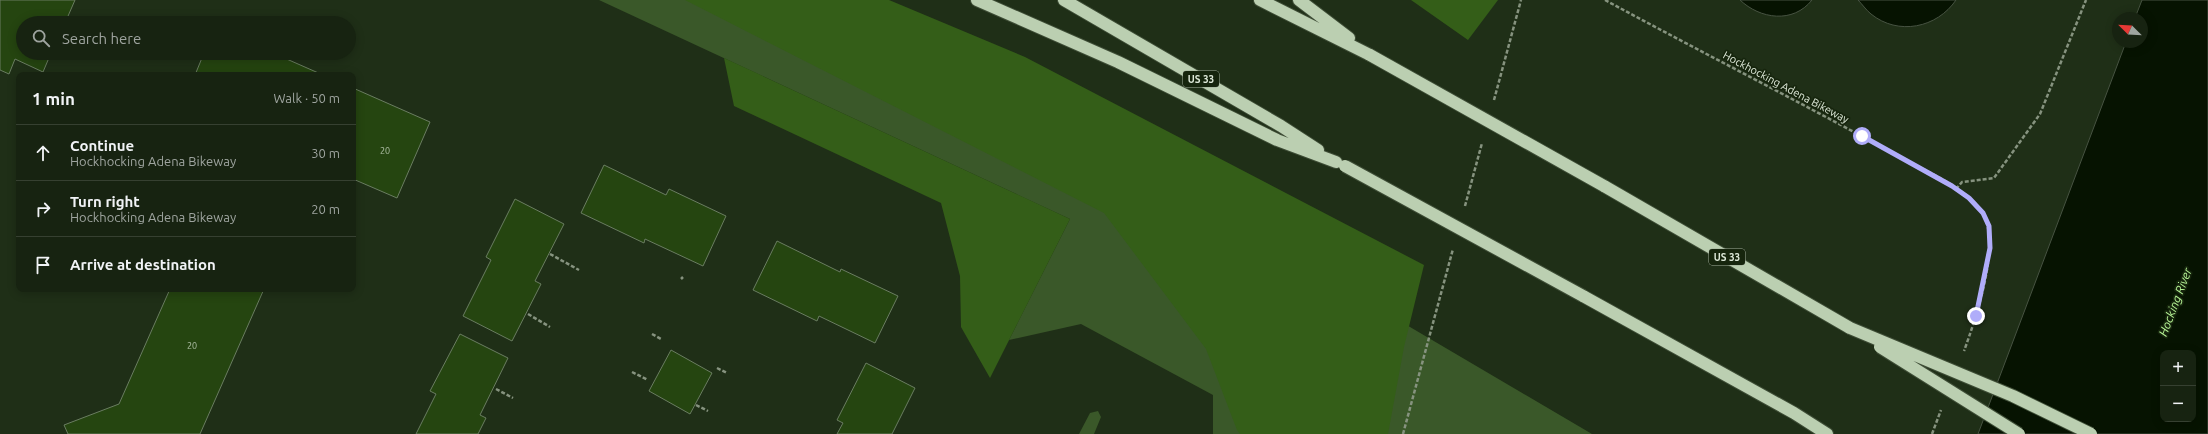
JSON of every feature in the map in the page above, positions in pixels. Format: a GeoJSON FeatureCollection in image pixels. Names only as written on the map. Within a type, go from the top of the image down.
{"type":"FeatureCollection","features":[{"type":"Feature","properties":{"kind":"highway"},"geometry":{"type":"LineString","coordinates":[[977,0],[1118,62],[1277,140],[1340,164]]}},
{"type":"Feature","properties":{"kind":"highway","name":"US 33"},"geometry":{"type":"LineString","coordinates":[[1064,0],[1281,126],[1340,164],[1584,296],[1794,413],[1827,434]]}},
{"type":"Feature","properties":{"kind":"highway","name":"US 33"},"geometry":{"type":"LineString","coordinates":[[1260,0],[1370,55],[1604,186],[1850,328],[2019,434]]}},
{"type":"Feature","properties":{"kind":"highway"},"geometry":{"type":"LineString","coordinates":[[1299,0],[1370,55]]}},
{"type":"Feature","properties":{"kind":"highway"},"geometry":{"type":"LineString","coordinates":[[1850,328],[2013,396],[2091,434]]}},
{"type":"Feature","properties":{"kind":"path","name":"Hockhocking Adena Bikeway"},"geometry":{"type":"LineString","coordinates":[[1605,0],[1862,136],[1956,189],[1969,198],[1983,213],[1989,226],[1990,248],[1979,301],[1962,356]]}},
{"type":"Feature","properties":{"kind":"path"},"geometry":{"type":"LineString","coordinates":[[1956,189],[1962,182],[1994,178],[2040,114],[2086,0]]}},
{"type":"Feature","properties":{"kind":"path"},"geometry":{"type":"LineString","coordinates":[[550,254],[579,270]]}},
{"type":"Feature","properties":{"kind":"path"},"geometry":{"type":"LineString","coordinates":[[528,314],[550,326]]}},
{"type":"Feature","properties":{"kind":"path"},"geometry":{"type":"LineString","coordinates":[[652,334],[661,338]]}},
{"type":"Feature","properties":{"kind":"path"},"geometry":{"type":"LineString","coordinates":[[717,368],[727,373]]}},
{"type":"Feature","properties":{"kind":"path"},"geometry":{"type":"LineString","coordinates":[[632,372],[648,380]]}},
{"type":"Feature","properties":{"kind":"path"},"geometry":{"type":"LineString","coordinates":[[496,389],[513,398]]}},
{"type":"Feature","properties":{"kind":"path"},"geometry":{"type":"LineString","coordinates":[[696,405],[708,411]]}},
{"type":"Feature","properties":{"kind":"path"},"geometry":{"type":"LineString","coordinates":[[1932,434],[1943,405]]}},
{"type":"Feature","properties":{"kind":"green space"},"geometry":{"type":"Polygon","coordinates":[[[599,0],[701,0],[1121,157],[1592,434],[1213,434],[1213,395],[1081,324],[1009,340],[1070,219],[599,0]]]}},
{"type":"Feature","properties":{"kind":"green space"},"geometry":{"type":"Polygon","coordinates":[[[685,0],[889,0],[1025,57],[1424,265],[1404,347],[1388,434],[1240,434],[1237,430],[1206,349],[1104,213],[685,0]]]}},
{"type":"Feature","properties":{"kind":"green space"},"geometry":{"type":"Polygon","coordinates":[[[1411,0],[1498,0],[1468,40],[1411,0]]]}},
{"type":"Feature","properties":{"kind":"green space"},"geometry":{"type":"Polygon","coordinates":[[[724,58],[1070,219],[990,378],[961,327],[960,276],[941,203],[734,106],[724,58]]]}},
{"type":"Feature","properties":{"kind":"green space"},"geometry":{"type":"Polygon","coordinates":[[[1098,411],[1101,417],[1094,434],[1079,434],[1090,413],[1098,411]]]}},
{"type":"Feature","properties":{"kind":"water"},"geometry":{"type":"Polygon","coordinates":[[[1740,0],[1812,0],[1796,13],[1786,16],[1776,16],[1767,15],[1757,11],[1740,0]]]}},
{"type":"Feature","properties":{"kind":"water"},"geometry":{"type":"Polygon","coordinates":[[[1858,0],[1956,0],[1948,10],[1928,23],[1905,27],[1882,21],[1869,12],[1858,0]]]}},
{"type":"Feature","properties":{"kind":"water","name":"Hocking River"},"geometry":{"type":"Polygon","coordinates":[[[2142,0],[2208,0],[2208,434],[1978,434],[2124,48],[2148,48],[2148,12],[2137,12],[2142,0]]]}},
{"type":"Feature","properties":{"kind":"building"},"geometry":{"type":"Polygon","coordinates":[[[0,0],[75,0],[68,16],[16,16],[16,59],[9,74],[0,70],[0,0]]]}},
{"type":"Feature","properties":{"kind":"building"},"geometry":{"type":"Polygon","coordinates":[[[17,60],[48,60],[43,72],[17,60]]]}},
{"type":"Feature","properties":{"kind":"building"},"geometry":{"type":"Polygon","coordinates":[[[201,60],[289,60],[316,72],[196,72],[201,60]]]}},
{"type":"Feature","properties":{"kind":"building"},"geometry":{"type":"Polygon","coordinates":[[[356,89],[430,122],[397,198],[356,180],[356,89]]]}},
{"type":"Feature","properties":{"kind":"building"},"geometry":{"type":"Polygon","coordinates":[[[604,165],[666,195],[669,189],[726,216],[703,266],[645,239],[644,243],[581,213],[604,165]]]}},
{"type":"Feature","properties":{"kind":"building"},"geometry":{"type":"Polygon","coordinates":[[[515,199],[564,224],[535,281],[541,284],[512,341],[463,316],[491,260],[486,257],[515,199]]]}},
{"type":"Feature","properties":{"kind":"building"},"geometry":{"type":"Polygon","coordinates":[[[777,241],[840,272],[841,269],[898,296],[875,343],[819,316],[817,321],[753,290],[777,241]]]}},
{"type":"Feature","properties":{"kind":"building"},"geometry":{"type":"Polygon","coordinates":[[[169,292],[263,292],[200,434],[68,434],[64,425],[119,404],[169,292]]]}},
{"type":"Feature","properties":{"kind":"building"},"geometry":{"type":"Polygon","coordinates":[[[460,334],[508,358],[480,415],[486,418],[478,434],[416,434],[436,394],[430,391],[460,334]]]}},
{"type":"Feature","properties":{"kind":"building"},"geometry":{"type":"Polygon","coordinates":[[[671,350],[712,373],[690,414],[649,391],[671,350]]]}},
{"type":"Feature","properties":{"kind":"building"},"geometry":{"type":"Polygon","coordinates":[[[866,363],[915,388],[892,434],[837,434],[843,423],[837,420],[866,363]]]}},
{"type":"Feature","properties":{"kind":"route"},"geometry":{"type":"LineString","coordinates":[[1862,136],[1952,186],[1969,198],[1983,213],[1989,226],[1990,248],[1976,316]]}}]}
